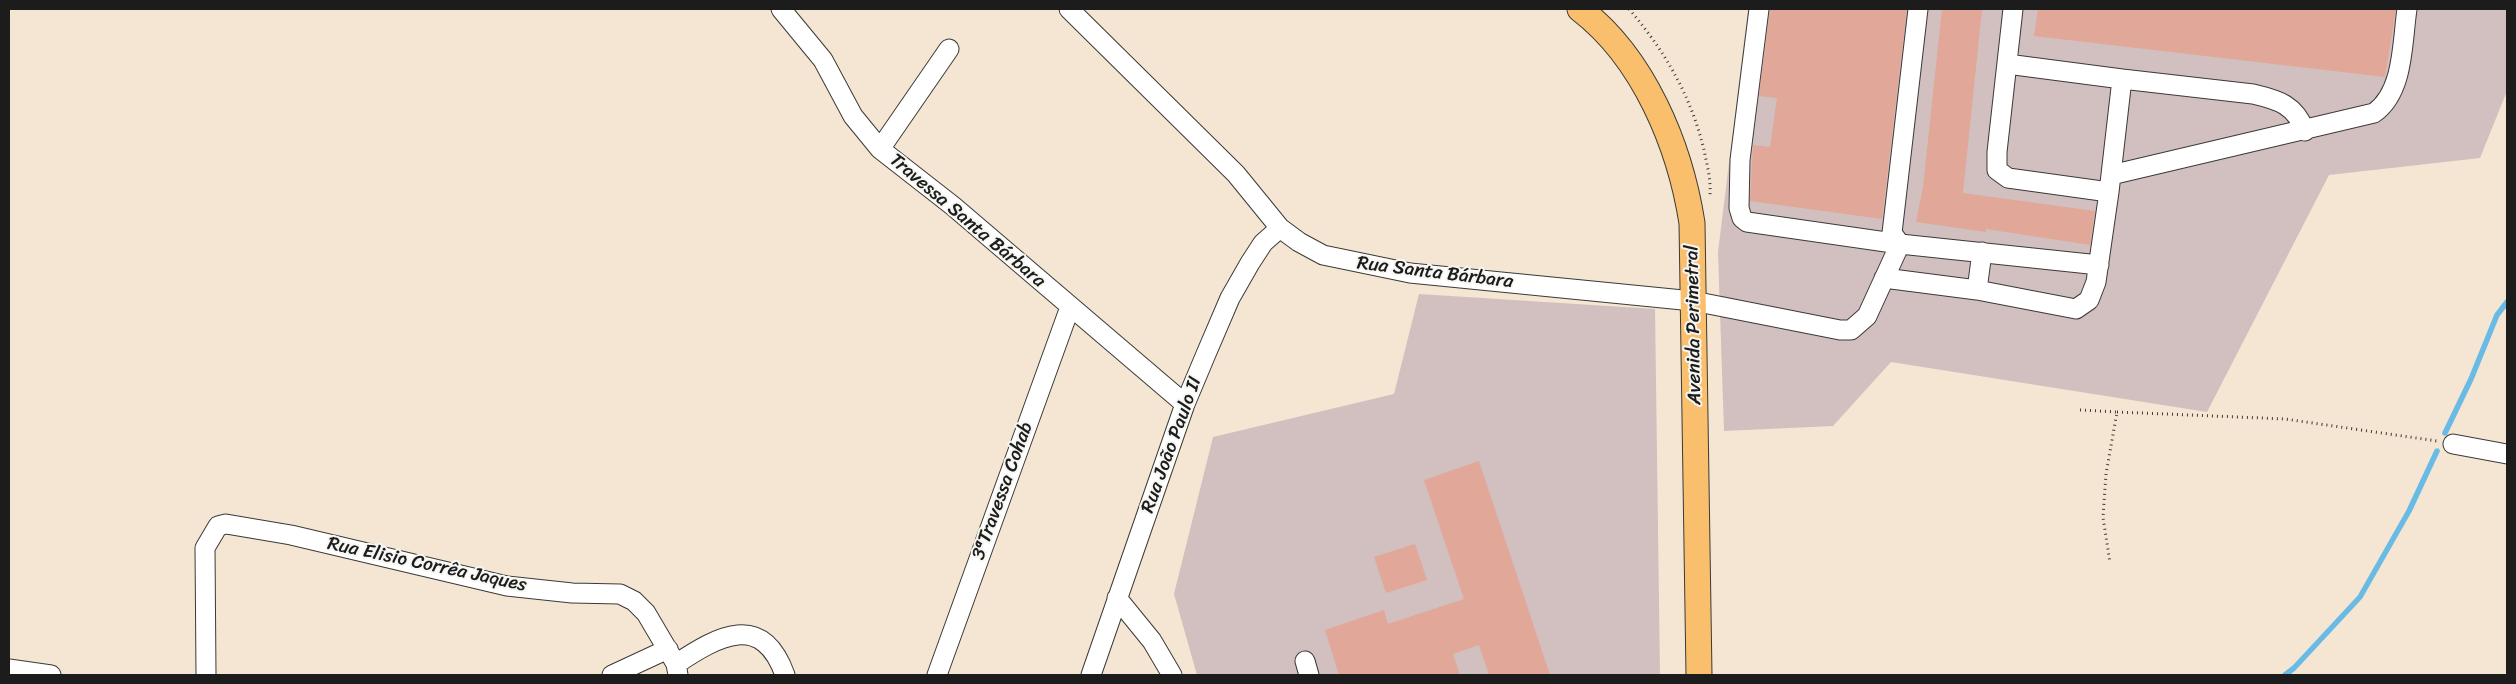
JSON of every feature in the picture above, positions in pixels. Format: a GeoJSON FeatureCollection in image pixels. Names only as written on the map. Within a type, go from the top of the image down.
{"type":"FeatureCollection","features":[{"type":"Feature","properties":{"kind":"main road","name":"Avenida Perimetral"},"geometry":{"type":"LineString","coordinates":[[1580,9],[1622,51],[1647,90],[1670,138],[1686,184],[1692,223],[1699,675]]}},
{"type":"Feature","properties":{"kind":"street","name":"Travessa Santa Bárbara"},"geometry":{"type":"LineString","coordinates":[[781,9],[823,60],[853,116],[880,149],[952,206],[1185,404]]}},
{"type":"Feature","properties":{"kind":"street","name":"Rua Santa Bárbara"},"geometry":{"type":"LineString","coordinates":[[1069,9],[1230,168],[1280,228],[1299,242],[1323,255],[1410,273],[1693,301],[1840,330],[1851,330],[1868,316],[1900,244]]}},
{"type":"Feature","properties":{"kind":"street"},"geometry":{"type":"LineString","coordinates":[[1759,9],[1740,160],[1739,208],[1742,218],[1747,222],[1762,226],[1900,244],[2098,265]]}},
{"type":"Feature","properties":{"kind":"street"},"geometry":{"type":"LineString","coordinates":[[1900,244],[1892,233],[1918,9]]}},
{"type":"Feature","properties":{"kind":"street"},"geometry":{"type":"LineString","coordinates":[[2013,9],[1997,152],[1997,170],[2008,178],[2021,181],[2110,183],[2374,113],[2386,105],[2396,81],[2407,9]]}},
{"type":"Feature","properties":{"kind":"street"},"geometry":{"type":"LineString","coordinates":[[880,149],[949,49]]}},
{"type":"Feature","properties":{"kind":"street"},"geometry":{"type":"LineString","coordinates":[[2007,64],[2254,94],[2275,99],[2300,117],[2305,131]]}},
{"type":"Feature","properties":{"kind":"street"},"geometry":{"type":"LineString","coordinates":[[1884,278],[1977,290],[2076,309],[2089,300],[2096,282],[2122,79]]}},
{"type":"Feature","properties":{"kind":"street","name":"Rua João Paulo II"},"geometry":{"type":"LineString","coordinates":[[1091,675],[1185,404],[1230,298],[1263,243],[1280,228]]}},
{"type":"Feature","properties":{"kind":"street"},"geometry":{"type":"LineString","coordinates":[[1977,290],[1982,252]]}},
{"type":"Feature","properties":{"kind":"street","name":"3ªTravessa Cohab"},"geometry":{"type":"LineString","coordinates":[[937,675],[1070,307]]}},
{"type":"Feature","properties":{"kind":"street"},"geometry":{"type":"LineString","coordinates":[[2453,444],[2507,454]]}},
{"type":"Feature","properties":{"kind":"street","name":"Rua Elisio Corrêa Jaques"},"geometry":{"type":"LineString","coordinates":[[206,675],[205,548],[218,526],[226,524],[234,524],[507,586],[572,593],[620,594],[634,601],[646,613],[674,663]]}},
{"type":"Feature","properties":{"kind":"street"},"geometry":{"type":"LineString","coordinates":[[1117,598],[1152,641],[1172,675]]}},
{"type":"Feature","properties":{"kind":"street"},"geometry":{"type":"LineString","coordinates":[[612,675],[674,663],[704,645],[728,635],[745,634],[766,644],[781,664],[785,675]]}},
{"type":"Feature","properties":{"kind":"street"},"geometry":{"type":"LineString","coordinates":[[9,669],[51,675]]}},
{"type":"Feature","properties":{"kind":"path"},"geometry":{"type":"LineString","coordinates":[[2080,410],[2285,419],[2453,444]]}},
{"type":"Feature","properties":{"kind":"path"},"geometry":{"type":"LineString","coordinates":[[2110,563],[2103,517],[2106,474],[2117,412]]}},
{"type":"Feature","properties":{"kind":"shaded area"},"geometry":{"type":"Polygon","coordinates":[[[1748,9],[2507,9],[2507,91],[2480,158],[2329,175],[2207,412],[1891,362],[1833,426],[1724,431],[1718,252],[1748,9]]]}},
{"type":"Feature","properties":{"kind":"shaded area"},"geometry":{"type":"Polygon","coordinates":[[[1419,294],[1655,309],[1660,675],[1197,675],[1174,594],[1213,437],[1394,394],[1419,294]]]}},
{"type":"Feature","properties":{"kind":"building"},"geometry":{"type":"Polygon","coordinates":[[[1770,9],[1907,9],[1882,219],[1750,201],[1753,145],[1770,147],[1777,98],[1759,96],[1770,9]]]}},
{"type":"Feature","properties":{"kind":"building"},"geometry":{"type":"Polygon","coordinates":[[[1942,9],[1982,9],[1963,193],[2095,211],[2090,245],[1986,229],[1986,232],[1916,222],[1923,187],[1942,9]]]}},
{"type":"Feature","properties":{"kind":"building"},"geometry":{"type":"Polygon","coordinates":[[[2038,9],[2396,9],[2385,77],[2034,36],[2038,9]]]}},
{"type":"Feature","properties":{"kind":"building"},"geometry":{"type":"Polygon","coordinates":[[[1479,461],[1550,675],[1489,675],[1479,645],[1453,654],[1460,675],[1339,675],[1325,630],[1384,610],[1388,624],[1464,599],[1424,480],[1479,461]]]}},
{"type":"Feature","properties":{"kind":"building"},"geometry":{"type":"Polygon","coordinates":[[[1415,544],[1427,580],[1386,593],[1374,557],[1415,544]]]}},
{"type":"Feature","properties":{"kind":"waterway"},"geometry":{"type":"LineString","coordinates":[[2445,433],[2471,379],[2497,315],[2507,302]]}},
{"type":"Feature","properties":{"kind":"waterway"},"geometry":{"type":"LineString","coordinates":[[2285,675],[2294,668],[2360,597],[2409,511],[2437,451]]}}]}
